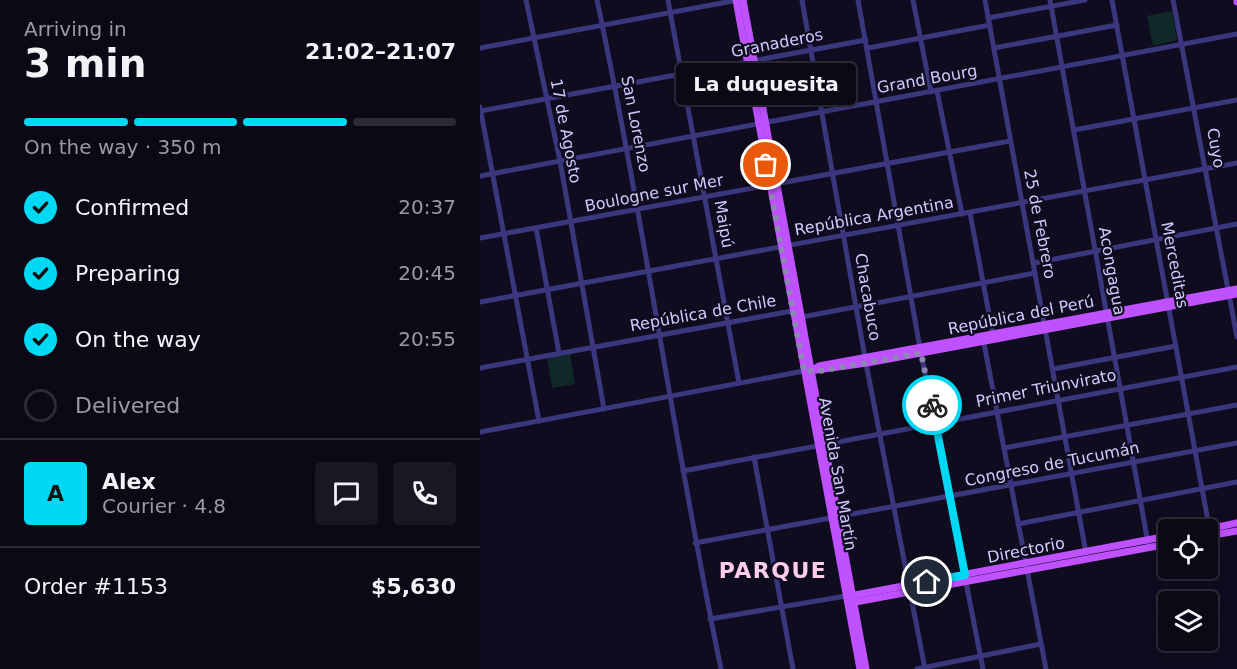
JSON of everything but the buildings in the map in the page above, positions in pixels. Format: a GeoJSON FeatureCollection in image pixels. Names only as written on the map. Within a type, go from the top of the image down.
{"type":"FeatureCollection","features":[{"type":"Feature","properties":{"kind":"main road","name":"Avenida San Martín"},"geometry":{"type":"LineString","coordinates":[[739,0],[784,246],[792,311],[808,371]]}},
{"type":"Feature","properties":{"kind":"main road","name":"Avenida San Martín"},"geometry":{"type":"LineString","coordinates":[[784,246],[802,317],[808,371],[821,444],[850,599],[866,669]]}},
{"type":"Feature","properties":{"kind":"main road","name":"República del Perú"},"geometry":{"type":"LineString","coordinates":[[808,371],[1229,293],[1237,289]]}},
{"type":"Feature","properties":{"kind":"main road","name":"República del Perú"},"geometry":{"type":"LineString","coordinates":[[1229,293],[1237,294]]}},
{"type":"Feature","properties":{"kind":"main road"},"geometry":{"type":"LineString","coordinates":[[1218,529],[1237,523]]}},
{"type":"Feature","properties":{"kind":"main road"},"geometry":{"type":"LineString","coordinates":[[1218,532],[1237,531]]}},
{"type":"Feature","properties":{"kind":"main road","name":"Directorio"},"geometry":{"type":"LineString","coordinates":[[1148,544],[1158,540]]}},
{"type":"Feature","properties":{"kind":"main road","name":"Directorio"},"geometry":{"type":"LineString","coordinates":[[850,599],[1158,544]]}},
{"type":"Feature","properties":{"kind":"main road","name":"Avenida San Martín"},"geometry":{"type":"LineString","coordinates":[[850,599],[860,669]]}},
{"type":"Feature","properties":{"kind":"street","name":"17 de Agosto"},"geometry":{"type":"LineString","coordinates":[[526,0],[560,161],[604,409]]}},
{"type":"Feature","properties":{"kind":"street","name":"San Lorenzo"},"geometry":{"type":"LineString","coordinates":[[597,0],[638,209],[672,396],[683,471]]}},
{"type":"Feature","properties":{"kind":"street","name":"Maipú"},"geometry":{"type":"LineString","coordinates":[[668,0],[726,323],[739,383]]}},
{"type":"Feature","properties":{"kind":"street"},"geometry":{"type":"LineString","coordinates":[[480,48],[739,0]]}},
{"type":"Feature","properties":{"kind":"street","name":"Chacabuco"},"geometry":{"type":"LineString","coordinates":[[802,0],[866,361],[925,668]]}},
{"type":"Feature","properties":{"kind":"street"},"geometry":{"type":"LineString","coordinates":[[858,0],[890,164],[921,350],[982,669]]}},
{"type":"Feature","properties":{"kind":"street"},"geometry":{"type":"LineString","coordinates":[[913,0],[962,214]]}},
{"type":"Feature","properties":{"kind":"street","name":"25 de Febrero"},"geometry":{"type":"LineString","coordinates":[[985,0],[1086,555]]}},
{"type":"Feature","properties":{"kind":"street","name":"Acongagua"},"geometry":{"type":"LineString","coordinates":[[1050,0],[1148,544]]}},
{"type":"Feature","properties":{"kind":"street"},"geometry":{"type":"LineString","coordinates":[[988,18],[1085,0]]}},
{"type":"Feature","properties":{"kind":"street","name":"Merceditas"},"geometry":{"type":"LineString","coordinates":[[1112,0],[1203,489],[1206,519]]}},
{"type":"Feature","properties":{"kind":"street","name":"Cuyo"},"geometry":{"type":"LineString","coordinates":[[1173,0],[1237,336]]}},
{"type":"Feature","properties":{"kind":"street"},"geometry":{"type":"LineString","coordinates":[[868,48],[990,25]]}},
{"type":"Feature","properties":{"kind":"street"},"geometry":{"type":"LineString","coordinates":[[994,48],[1118,25]]}},
{"type":"Feature","properties":{"kind":"street","name":"Grand Bourg"},"geometry":{"type":"LineString","coordinates":[[480,176],[1237,34]]}},
{"type":"Feature","properties":{"kind":"street","name":"Granaderos"},"geometry":{"type":"LineString","coordinates":[[480,110],[866,40]]}},
{"type":"Feature","properties":{"kind":"street"},"geometry":{"type":"LineString","coordinates":[[1074,130],[1237,100]]}},
{"type":"Feature","properties":{"kind":"street"},"geometry":{"type":"LineString","coordinates":[[480,110],[539,421]]}},
{"type":"Feature","properties":{"kind":"street","name":"Boulogne sur Mer"},"geometry":{"type":"LineString","coordinates":[[480,238],[1010,141]]}},
{"type":"Feature","properties":{"kind":"street","name":"República Argentina"},"geometry":{"type":"LineString","coordinates":[[480,302],[1237,163]]}},
{"type":"Feature","properties":{"kind":"street"},"geometry":{"type":"LineString","coordinates":[[970,213],[993,337]]}},
{"type":"Feature","properties":{"kind":"street"},"geometry":{"type":"LineString","coordinates":[[1034,263],[1237,224]]}},
{"type":"Feature","properties":{"kind":"street"},"geometry":{"type":"LineString","coordinates":[[536,228],[559,353]]}},
{"type":"Feature","properties":{"kind":"street"},"geometry":{"type":"LineString","coordinates":[[802,317],[1035,273]]}},
{"type":"Feature","properties":{"kind":"street","name":"República de Chile"},"geometry":{"type":"LineString","coordinates":[[480,368],[792,311],[802,317]]}},
{"type":"Feature","properties":{"kind":"street"},"geometry":{"type":"LineString","coordinates":[[983,339],[1046,669]]}},
{"type":"Feature","properties":{"kind":"street"},"geometry":{"type":"LineString","coordinates":[[1053,369],[1176,346]]}},
{"type":"Feature","properties":{"kind":"street","name":"Primer Triunvirato"},"geometry":{"type":"LineString","coordinates":[[683,471],[1237,367]]}},
{"type":"Feature","properties":{"kind":"street","name":"República del Perú"},"geometry":{"type":"LineString","coordinates":[[480,432],[808,371]]}},
{"type":"Feature","properties":{"kind":"street"},"geometry":{"type":"LineString","coordinates":[[1004,448],[1237,405]]}},
{"type":"Feature","properties":{"kind":"street","name":"Congreso de Tucumán"},"geometry":{"type":"LineString","coordinates":[[695,543],[1237,443]]}},
{"type":"Feature","properties":{"kind":"street"},"geometry":{"type":"LineString","coordinates":[[754,457],[793,669]]}},
{"type":"Feature","properties":{"kind":"street"},"geometry":{"type":"LineString","coordinates":[[683,471],[721,669]]}},
{"type":"Feature","properties":{"kind":"street"},"geometry":{"type":"LineString","coordinates":[[1018,524],[1237,483]]}},
{"type":"Feature","properties":{"kind":"street","name":"Directorio"},"geometry":{"type":"LineString","coordinates":[[710,619],[850,599]]}},
{"type":"Feature","properties":{"kind":"street"},"geometry":{"type":"LineString","coordinates":[[917,669],[1041,644]]}},
{"type":"Feature","properties":{"kind":"green space"},"geometry":{"type":"Polygon","coordinates":[[[1172,11],[1177,40],[1153,46],[1147,16],[1172,11]]]}},
{"type":"Feature","properties":{"kind":"green space"},"geometry":{"type":"Polygon","coordinates":[[[570,353],[575,384],[552,388],[547,357],[570,353]]]}},
{"type":"Feature","properties":{"kind":"way so far"},"geometry":{"type":"LineString","coordinates":[[766,165],[804,371],[820,371],[921,353],[932,405]]}},
{"type":"Feature","properties":{"kind":"place","name":"La duquesita"},"geometry":{"type":"Point","coordinates":[766,165]}},
{"type":"Feature","properties":{"kind":"district","name":"PARQUE"},"geometry":{"type":"Point","coordinates":[773,570]}},
{"type":"Feature","properties":{"kind":"route"},"geometry":{"type":"LineString","coordinates":[[927,582],[965,575],[932,405]]}}]}
